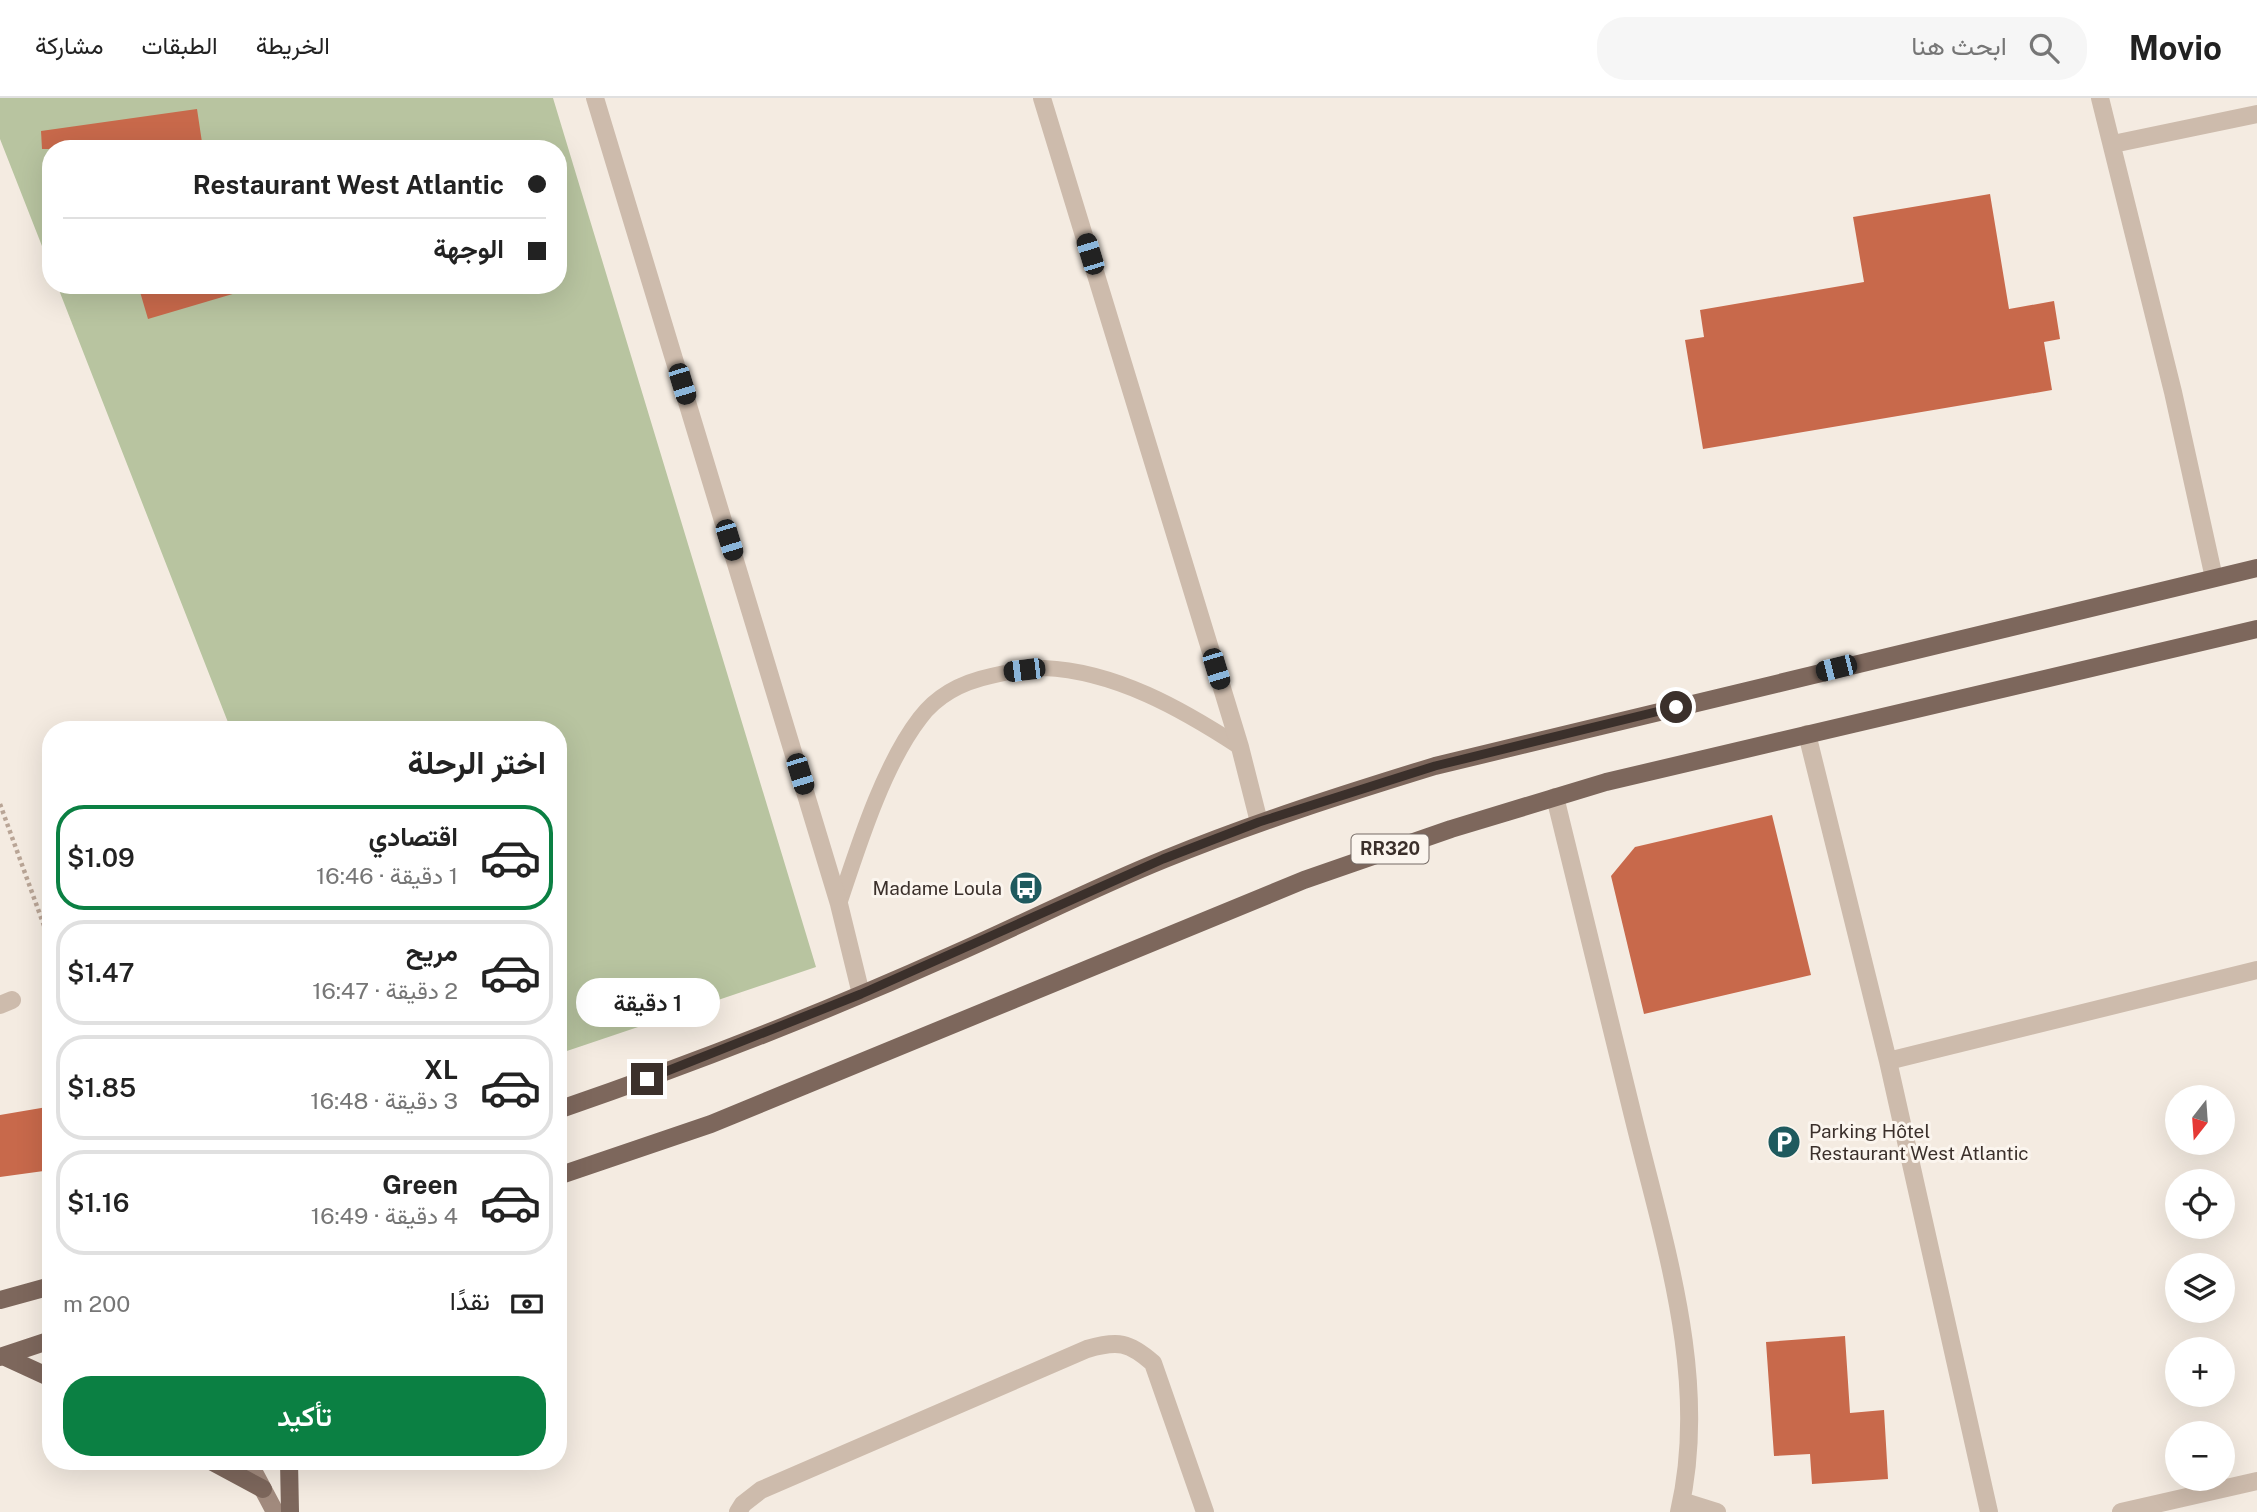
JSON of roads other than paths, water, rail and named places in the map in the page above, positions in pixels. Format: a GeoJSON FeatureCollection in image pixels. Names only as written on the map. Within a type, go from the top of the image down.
{"type":"FeatureCollection","features":[{"type":"Feature","properties":{"kind":"main road"},"geometry":{"type":"LineString","coordinates":[[567,1107],[772,1031],[1163,859],[1259,822],[1435,766],[2257,568]]}},
{"type":"Feature","properties":{"kind":"main road","name":"RR320"},"geometry":{"type":"LineString","coordinates":[[567,1174],[711,1124],[1304,880],[1396,846],[1555,797],[1807,734],[2257,629]]}},
{"type":"Feature","properties":{"kind":"main road"},"geometry":{"type":"LineString","coordinates":[[0,1300],[42,1288]]}},
{"type":"Feature","properties":{"kind":"main road"},"geometry":{"type":"LineString","coordinates":[[2,1356],[42,1343]]}},
{"type":"Feature","properties":{"kind":"main road"},"geometry":{"type":"LineString","coordinates":[[2,1356],[42,1374]]}},
{"type":"Feature","properties":{"kind":"main road"},"geometry":{"type":"LineString","coordinates":[[228,1470],[263,1489]]}},
{"type":"Feature","properties":{"kind":"main road"},"geometry":{"type":"LineString","coordinates":[[289,1470],[290,1512]]}},
{"type":"Feature","properties":{"kind":"street"},"geometry":{"type":"LineString","coordinates":[[595,98],[839,904],[861,994]]}},
{"type":"Feature","properties":{"kind":"street"},"geometry":{"type":"LineString","coordinates":[[1042,98],[1240,747],[1259,822]]}},
{"type":"Feature","properties":{"kind":"street"},"geometry":{"type":"LineString","coordinates":[[2100,98],[2214,578]]}},
{"type":"Feature","properties":{"kind":"street"},"geometry":{"type":"LineString","coordinates":[[2113,144],[2257,114]]}},
{"type":"Feature","properties":{"kind":"street"},"geometry":{"type":"LineString","coordinates":[[1807,734],[1888,1061],[1989,1512]]}},
{"type":"Feature","properties":{"kind":"street"},"geometry":{"type":"LineString","coordinates":[[1555,797],[1678,1307],[1688,1404],[1681,1507],[1717,1512]]}},
{"type":"Feature","properties":{"kind":"street"},"geometry":{"type":"LineString","coordinates":[[1888,1061],[2257,970]]}},
{"type":"Feature","properties":{"kind":"street"},"geometry":{"type":"LineString","coordinates":[[738,1512],[743,1504],[761,1489],[1087,1349],[1110,1342],[1135,1347],[1153,1363],[1205,1512]]}},
{"type":"Feature","properties":{"kind":"street"},"geometry":{"type":"LineString","coordinates":[[253,1470],[275,1512]]}},
{"type":"Feature","properties":{"kind":"street"},"geometry":{"type":"LineString","coordinates":[[2121,1512],[2257,1481]]}},
{"type":"Feature","properties":{"kind":"lane"},"geometry":{"type":"LineString","coordinates":[[839,904],[873,811],[907,739],[920,718],[941,696],[972,680],[1043,668],[1090,675],[1142,692],[1193,716],[1240,747]]}},
{"type":"Feature","properties":{"kind":"place","name":"Madame Loula"},"geometry":{"type":"Point","coordinates":[1026,888]}},
{"type":"Feature","properties":{"kind":"place","name":"Parking Hôtel Restaurant West Atlantic"},"geometry":{"type":"Point","coordinates":[1784,1142]}}]}
